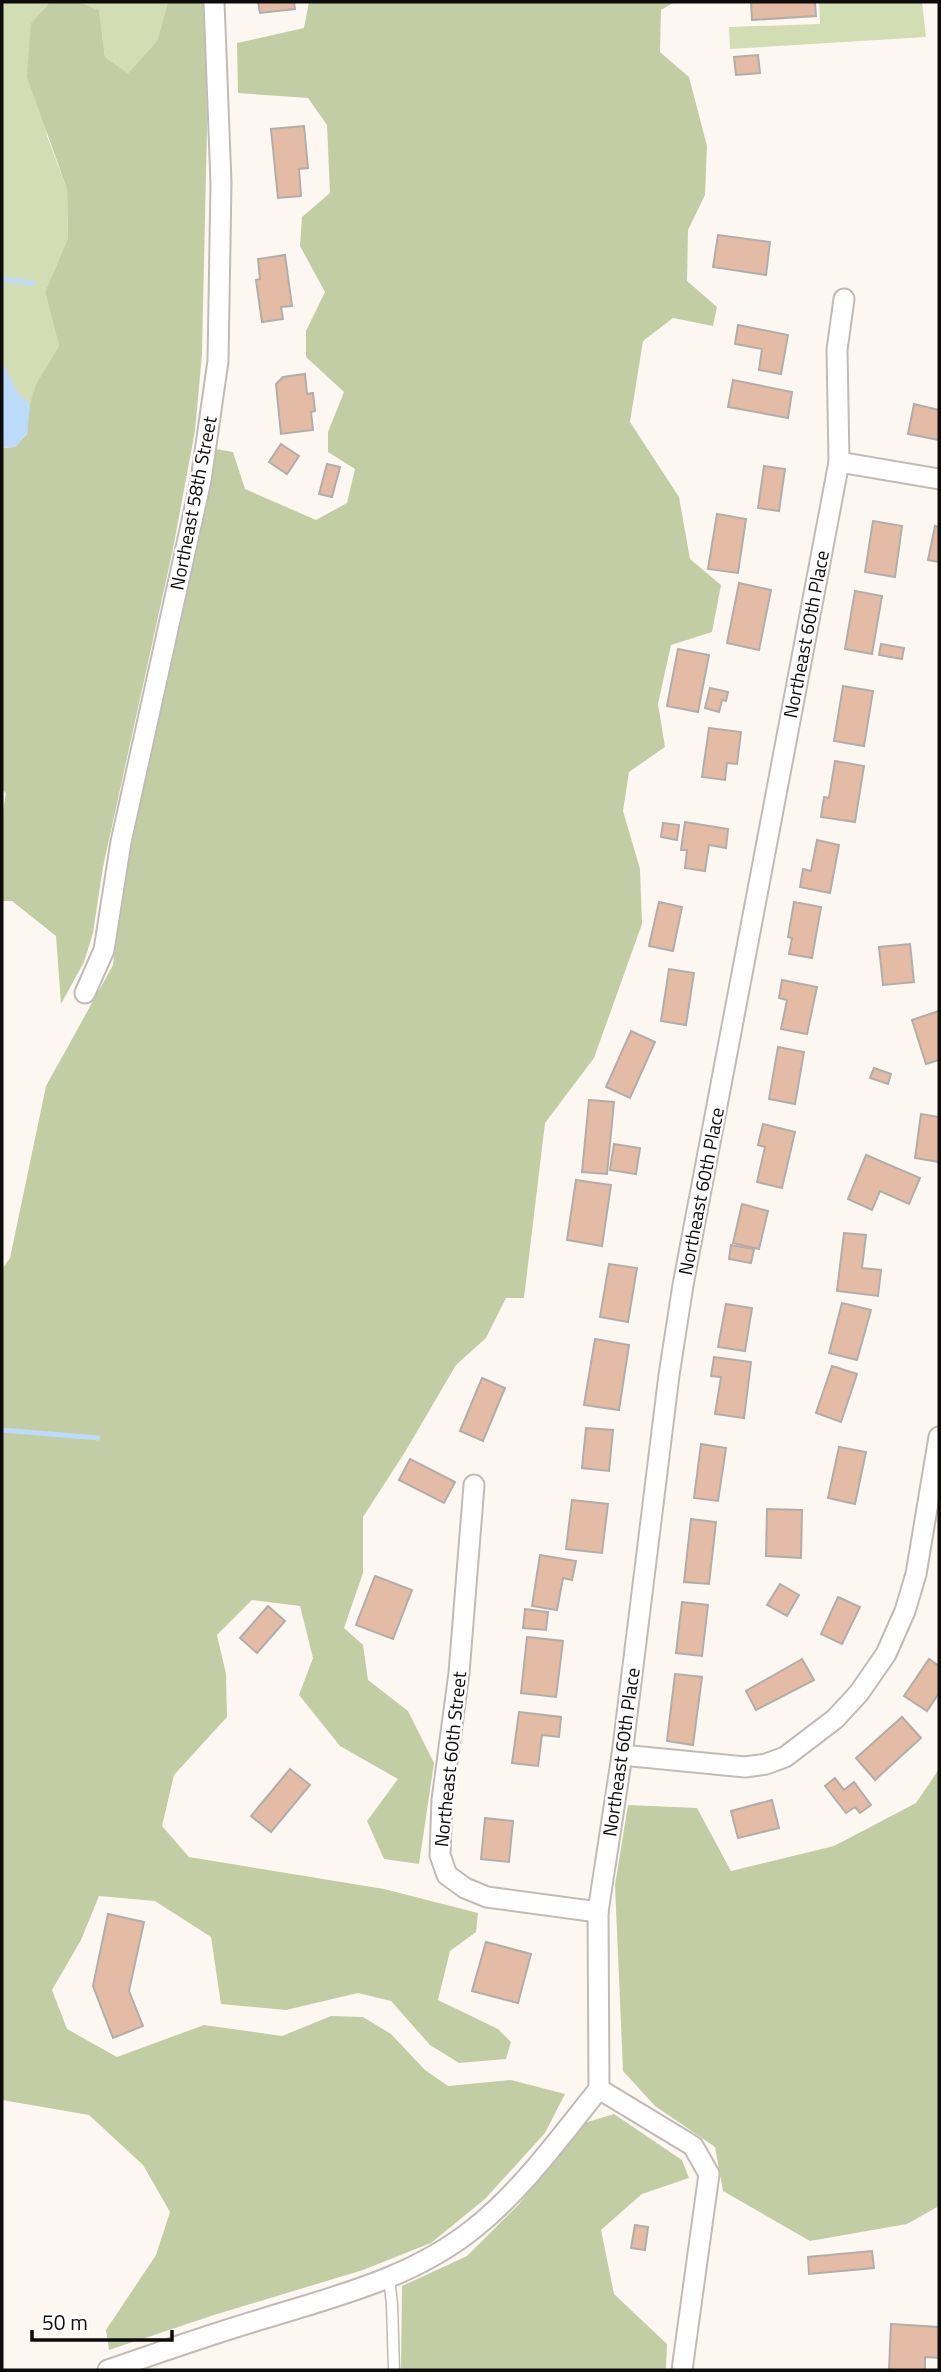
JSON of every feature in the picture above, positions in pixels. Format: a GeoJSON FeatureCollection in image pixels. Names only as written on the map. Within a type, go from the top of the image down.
{"type":"FeatureCollection","features":[{"type":"Feature","properties":{"kind":"street","name":"Northeast 58th Street"},"geometry":{"type":"LineString","coordinates":[[85,993],[104,950],[121,842],[201,480],[218,361],[221,183],[214,2]]}},
{"type":"Feature","properties":{"kind":"street","name":"Northeast 60th Place"},"geometry":{"type":"LineString","coordinates":[[599,2089],[598,1912],[622,1755],[669,1375],[683,1285],[839,462],[836,350],[844,299]]}},
{"type":"Feature","properties":{"kind":"street"},"geometry":{"type":"LineString","coordinates":[[839,462],[939,479]]}},
{"type":"Feature","properties":{"kind":"street"},"geometry":{"type":"LineString","coordinates":[[622,1755],[745,1767],[766,1764],[785,1757],[835,1719],[859,1693],[886,1654],[905,1611],[916,1574],[939,1442]]}},
{"type":"Feature","properties":{"kind":"street","name":"Northeast 60th Street"},"geometry":{"type":"LineString","coordinates":[[474,1485],[459,1674],[442,1800],[440,1855],[447,1875],[465,1888],[487,1897],[598,1912]]}},
{"type":"Feature","properties":{"kind":"street"},"geometry":{"type":"LineString","coordinates":[[108,2370],[416,2267],[471,2231],[519,2189],[599,2089],[693,2146],[709,2174],[682,2370]]}},
{"type":"Feature","properties":{"kind":"lane"},"geometry":{"type":"LineString","coordinates":[[389,2278],[394,2370]]}},
{"type":"Feature","properties":{"kind":"green space"},"geometry":{"type":"Polygon","coordinates":[[[2,2],[50,2],[31,23],[47,136],[67,189],[68,238],[45,292],[59,346],[37,382],[27,434],[2,448],[2,2]]]}},
{"type":"Feature","properties":{"kind":"green space"},"geometry":{"type":"Polygon","coordinates":[[[50,2],[80,2],[99,10],[105,57],[128,73],[157,41],[168,2],[203,2],[206,17],[207,128],[202,354],[195,431],[173,549],[103,867],[93,933],[84,962],[61,1004],[56,936],[12,901],[2,901],[2,816],[6,793],[2,790],[2,448],[15,447],[27,434],[30,404],[37,382],[59,346],[45,292],[68,238],[67,189],[27,77],[31,23],[50,2]]]}},
{"type":"Feature","properties":{"kind":"green space"},"geometry":{"type":"Polygon","coordinates":[[[80,2],[168,2],[157,41],[128,73],[105,57],[99,10],[80,2]]]}},
{"type":"Feature","properties":{"kind":"green space"},"geometry":{"type":"Polygon","coordinates":[[[309,2],[675,2],[661,10],[660,52],[689,77],[707,146],[705,195],[688,230],[687,281],[717,307],[713,326],[673,318],[643,341],[630,422],[679,497],[690,559],[721,585],[712,632],[671,645],[658,704],[665,747],[629,772],[623,811],[640,869],[642,924],[594,1058],[545,1123],[524,1298],[506,1298],[486,1338],[456,1365],[363,1517],[363,1573],[344,1628],[363,1645],[368,1680],[408,1711],[434,1763],[419,1864],[384,1859],[367,1821],[398,1779],[340,1746],[299,1695],[313,1658],[300,1606],[252,1600],[217,1635],[226,1674],[227,1717],[174,1775],[162,1826],[189,1857],[384,1889],[478,1913],[476,1932],[450,1951],[438,2000],[498,2029],[511,2042],[506,2059],[459,2063],[430,2045],[391,2001],[358,1993],[286,2010],[221,2004],[211,1937],[155,1901],[99,1896],[81,1940],[52,1990],[67,2029],[117,2057],[204,2025],[282,2036],[331,2016],[363,2017],[391,2034],[425,2070],[448,2086],[511,2080],[565,2094],[545,2133],[485,2199],[431,2243],[363,2270],[109,2350],[106,2330],[156,2255],[170,2212],[143,2165],[89,2115],[2,2100],[2,1269],[10,1258],[46,1086],[113,965],[121,892],[200,535],[216,449],[233,452],[245,489],[316,520],[347,503],[355,469],[328,452],[328,432],[344,392],[306,357],[306,331],[325,292],[300,246],[302,217],[330,193],[327,125],[308,98],[238,93],[237,43],[304,28],[309,2]]]}},
{"type":"Feature","properties":{"kind":"green space"},"geometry":{"type":"Polygon","coordinates":[[[819,2],[922,2],[926,37],[730,49],[729,27],[820,24],[819,2]]]}},
{"type":"Feature","properties":{"kind":"green space"},"geometry":{"type":"Polygon","coordinates":[[[939,1769],[939,2206],[907,2224],[810,2241],[723,2191],[715,2147],[655,2106],[623,2071],[615,1885],[628,1805],[697,1808],[731,1871],[834,1846],[916,1803],[939,1769]]]}},
{"type":"Feature","properties":{"kind":"green space"},"geometry":{"type":"Polygon","coordinates":[[[614,2114],[682,2160],[689,2178],[642,2194],[601,2230],[614,2294],[667,2344],[666,2370],[401,2370],[402,2286],[467,2256],[519,2204],[584,2123],[614,2114]]]}},
{"type":"Feature","properties":{"kind":"water"},"geometry":{"type":"Polygon","coordinates":[[[2,360],[17,392],[30,404],[27,434],[15,447],[2,448],[2,360]]]}},
{"type":"Feature","properties":{"kind":"building"},"geometry":{"type":"Polygon","coordinates":[[[258,2],[294,2],[295,9],[260,13],[258,2]]]}},
{"type":"Feature","properties":{"kind":"building"},"geometry":{"type":"Polygon","coordinates":[[[751,2],[815,2],[816,16],[752,20],[751,2]]]}},
{"type":"Feature","properties":{"kind":"building"},"geometry":{"type":"Polygon","coordinates":[[[758,55],[760,73],[736,75],[734,57],[758,55]]]}},
{"type":"Feature","properties":{"kind":"building"},"geometry":{"type":"Polygon","coordinates":[[[304,126],[308,168],[299,169],[301,196],[278,198],[271,129],[304,126]]]}},
{"type":"Feature","properties":{"kind":"building"},"geometry":{"type":"Polygon","coordinates":[[[718,235],[770,242],[766,275],[713,267],[718,235]]]}},
{"type":"Feature","properties":{"kind":"building"},"geometry":{"type":"Polygon","coordinates":[[[285,255],[292,306],[281,307],[283,319],[262,322],[256,280],[260,279],[258,259],[285,255]]]}},
{"type":"Feature","properties":{"kind":"building"},"geometry":{"type":"Polygon","coordinates":[[[738,325],[788,335],[781,374],[759,370],[762,349],[735,344],[738,325]]]}},
{"type":"Feature","properties":{"kind":"building"},"geometry":{"type":"Polygon","coordinates":[[[305,374],[307,394],[313,393],[313,430],[281,434],[276,384],[283,377],[305,374]]]}},
{"type":"Feature","properties":{"kind":"building"},"geometry":{"type":"Polygon","coordinates":[[[733,380],[792,392],[788,418],[728,407],[733,380]]]}},
{"type":"Feature","properties":{"kind":"building"},"geometry":{"type":"Polygon","coordinates":[[[914,404],[939,410],[939,440],[908,434],[914,404]]]}},
{"type":"Feature","properties":{"kind":"building"},"geometry":{"type":"Polygon","coordinates":[[[281,444],[299,456],[287,474],[269,462],[281,444]]]}},
{"type":"Feature","properties":{"kind":"building"},"geometry":{"type":"Polygon","coordinates":[[[327,464],[340,467],[332,497],[319,494],[327,464]]]}},
{"type":"Feature","properties":{"kind":"building"},"geometry":{"type":"Polygon","coordinates":[[[764,466],[785,469],[779,511],[758,508],[764,466]]]}},
{"type":"Feature","properties":{"kind":"building"},"geometry":{"type":"Polygon","coordinates":[[[717,514],[746,519],[738,573],[708,569],[717,514]]]}},
{"type":"Feature","properties":{"kind":"building"},"geometry":{"type":"Polygon","coordinates":[[[873,521],[902,526],[895,577],[865,572],[873,521]]]}},
{"type":"Feature","properties":{"kind":"building"},"geometry":{"type":"Polygon","coordinates":[[[935,526],[939,527],[939,562],[928,560],[935,526]]]}},
{"type":"Feature","properties":{"kind":"building"},"geometry":{"type":"Polygon","coordinates":[[[739,583],[771,590],[759,650],[727,643],[739,583]]]}},
{"type":"Feature","properties":{"kind":"building"},"geometry":{"type":"Polygon","coordinates":[[[855,591],[882,596],[872,654],[845,649],[855,591]]]}},
{"type":"Feature","properties":{"kind":"building"},"geometry":{"type":"Polygon","coordinates":[[[881,644],[904,648],[902,659],[879,655],[881,644]]]}},
{"type":"Feature","properties":{"kind":"building"},"geometry":{"type":"Polygon","coordinates":[[[678,649],[709,655],[698,712],[667,706],[678,649]]]}},
{"type":"Feature","properties":{"kind":"building"},"geometry":{"type":"Polygon","coordinates":[[[843,686],[873,691],[864,746],[834,741],[843,686]]]}},
{"type":"Feature","properties":{"kind":"building"},"geometry":{"type":"Polygon","coordinates":[[[710,688],[728,692],[726,701],[722,700],[719,712],[705,708],[710,688]]]}},
{"type":"Feature","properties":{"kind":"building"},"geometry":{"type":"Polygon","coordinates":[[[709,728],[741,732],[737,764],[727,763],[725,780],[702,777],[709,728]]]}},
{"type":"Feature","properties":{"kind":"building"},"geometry":{"type":"Polygon","coordinates":[[[835,761],[864,766],[855,822],[821,817],[824,797],[829,798],[835,761]]]}},
{"type":"Feature","properties":{"kind":"building"},"geometry":{"type":"Polygon","coordinates":[[[685,822],[728,829],[726,848],[709,845],[705,871],[685,868],[687,850],[681,850],[685,822]]]}},
{"type":"Feature","properties":{"kind":"building"},"geometry":{"type":"Polygon","coordinates":[[[663,823],[679,825],[677,840],[661,837],[663,823]]]}},
{"type":"Feature","properties":{"kind":"building"},"geometry":{"type":"Polygon","coordinates":[[[817,840],[839,845],[830,893],[800,887],[803,869],[811,871],[817,840]]]}},
{"type":"Feature","properties":{"kind":"building"},"geometry":{"type":"Polygon","coordinates":[[[659,902],[682,907],[673,951],[649,946],[659,902]]]}},
{"type":"Feature","properties":{"kind":"building"},"geometry":{"type":"Polygon","coordinates":[[[794,902],[821,907],[812,958],[789,954],[792,938],[788,937],[794,902]]]}},
{"type":"Feature","properties":{"kind":"building"},"geometry":{"type":"Polygon","coordinates":[[[910,944],[914,982],[883,985],[879,947],[910,944]]]}},
{"type":"Feature","properties":{"kind":"building"},"geometry":{"type":"Polygon","coordinates":[[[669,969],[694,973],[686,1025],[661,1021],[669,969]]]}},
{"type":"Feature","properties":{"kind":"building"},"geometry":{"type":"Polygon","coordinates":[[[782,980],[817,987],[807,1034],[781,1029],[787,1000],[779,998],[782,980]]]}},
{"type":"Feature","properties":{"kind":"building"},"geometry":{"type":"Polygon","coordinates":[[[939,1011],[939,1060],[926,1064],[912,1020],[939,1011]]]}},
{"type":"Feature","properties":{"kind":"building"},"geometry":{"type":"Polygon","coordinates":[[[631,1031],[655,1042],[630,1098],[606,1087],[631,1031]]]}},
{"type":"Feature","properties":{"kind":"building"},"geometry":{"type":"Polygon","coordinates":[[[778,1047],[804,1052],[795,1104],[769,1099],[778,1047]]]}},
{"type":"Feature","properties":{"kind":"building"},"geometry":{"type":"Polygon","coordinates":[[[874,1068],[891,1074],[888,1084],[870,1078],[874,1068]]]}},
{"type":"Feature","properties":{"kind":"building"},"geometry":{"type":"Polygon","coordinates":[[[589,1100],[614,1102],[607,1174],[582,1172],[589,1100]]]}},
{"type":"Feature","properties":{"kind":"building"},"geometry":{"type":"Polygon","coordinates":[[[921,1114],[939,1117],[939,1162],[915,1158],[921,1114]]]}},
{"type":"Feature","properties":{"kind":"building"},"geometry":{"type":"Polygon","coordinates":[[[763,1124],[795,1132],[782,1188],[757,1182],[765,1147],[758,1145],[763,1124]]]}},
{"type":"Feature","properties":{"kind":"building"},"geometry":{"type":"Polygon","coordinates":[[[614,1144],[640,1148],[636,1174],[610,1170],[614,1144]]]}},
{"type":"Feature","properties":{"kind":"building"},"geometry":{"type":"Polygon","coordinates":[[[866,1155],[920,1178],[909,1204],[880,1191],[872,1210],[848,1199],[866,1155]]]}},
{"type":"Feature","properties":{"kind":"building"},"geometry":{"type":"Polygon","coordinates":[[[576,1180],[611,1185],[602,1246],[567,1240],[576,1180]]]}},
{"type":"Feature","properties":{"kind":"building"},"geometry":{"type":"Polygon","coordinates":[[[742,1204],[768,1211],[759,1249],[733,1243],[742,1204]]]}},
{"type":"Feature","properties":{"kind":"building"},"geometry":{"type":"Polygon","coordinates":[[[844,1233],[866,1235],[862,1268],[881,1270],[878,1296],[837,1291],[844,1233]]]}},
{"type":"Feature","properties":{"kind":"building"},"geometry":{"type":"Polygon","coordinates":[[[731,1245],[754,1249],[751,1263],[729,1259],[731,1245]]]}},
{"type":"Feature","properties":{"kind":"building"},"geometry":{"type":"Polygon","coordinates":[[[609,1264],[637,1268],[628,1322],[600,1317],[609,1264]]]}},
{"type":"Feature","properties":{"kind":"building"},"geometry":{"type":"Polygon","coordinates":[[[842,1303],[871,1310],[857,1360],[829,1353],[842,1303]]]}},
{"type":"Feature","properties":{"kind":"building"},"geometry":{"type":"Polygon","coordinates":[[[726,1304],[752,1308],[745,1351],[718,1347],[726,1304]]]}},
{"type":"Feature","properties":{"kind":"building"},"geometry":{"type":"Polygon","coordinates":[[[595,1339],[629,1345],[619,1410],[584,1405],[595,1339]]]}},
{"type":"Feature","properties":{"kind":"building"},"geometry":{"type":"Polygon","coordinates":[[[714,1357],[751,1362],[744,1418],[715,1414],[721,1377],[711,1376],[714,1357]]]}},
{"type":"Feature","properties":{"kind":"building"},"geometry":{"type":"Polygon","coordinates":[[[832,1366],[857,1374],[841,1422],[816,1413],[832,1366]]]}},
{"type":"Feature","properties":{"kind":"building"},"geometry":{"type":"Polygon","coordinates":[[[482,1378],[505,1388],[483,1441],[460,1431],[482,1378]]]}},
{"type":"Feature","properties":{"kind":"building"},"geometry":{"type":"Polygon","coordinates":[[[586,1428],[613,1430],[609,1471],[582,1468],[586,1428]]]}},
{"type":"Feature","properties":{"kind":"building"},"geometry":{"type":"Polygon","coordinates":[[[701,1444],[726,1448],[718,1501],[694,1498],[701,1444]]]}},
{"type":"Feature","properties":{"kind":"building"},"geometry":{"type":"Polygon","coordinates":[[[839,1447],[866,1452],[855,1504],[828,1498],[839,1447]]]}},
{"type":"Feature","properties":{"kind":"building"},"geometry":{"type":"Polygon","coordinates":[[[410,1459],[455,1482],[444,1503],[399,1480],[410,1459]]]}},
{"type":"Feature","properties":{"kind":"building"},"geometry":{"type":"Polygon","coordinates":[[[572,1500],[608,1504],[602,1553],[566,1549],[572,1500]]]}},
{"type":"Feature","properties":{"kind":"building"},"geometry":{"type":"Polygon","coordinates":[[[767,1509],[802,1510],[801,1558],[766,1556],[767,1509]]]}},
{"type":"Feature","properties":{"kind":"building"},"geometry":{"type":"Polygon","coordinates":[[[691,1519],[716,1522],[709,1584],[684,1582],[691,1519]]]}},
{"type":"Feature","properties":{"kind":"building"},"geometry":{"type":"Polygon","coordinates":[[[540,1555],[576,1561],[572,1580],[563,1578],[557,1610],[532,1606],[540,1555]]]}},
{"type":"Feature","properties":{"kind":"building"},"geometry":{"type":"Polygon","coordinates":[[[375,1576],[412,1590],[393,1639],[356,1625],[375,1576]]]}},
{"type":"Feature","properties":{"kind":"building"},"geometry":{"type":"Polygon","coordinates":[[[780,1584],[799,1595],[787,1616],[767,1605],[780,1584]]]}},
{"type":"Feature","properties":{"kind":"building"},"geometry":{"type":"Polygon","coordinates":[[[838,1597],[860,1607],[842,1644],[821,1634],[838,1597]]]}},
{"type":"Feature","properties":{"kind":"building"},"geometry":{"type":"Polygon","coordinates":[[[682,1602],[708,1605],[702,1656],[676,1653],[682,1602]]]}},
{"type":"Feature","properties":{"kind":"building"},"geometry":{"type":"Polygon","coordinates":[[[268,1606],[285,1621],[257,1653],[240,1638],[268,1606]]]}},
{"type":"Feature","properties":{"kind":"building"},"geometry":{"type":"Polygon","coordinates":[[[525,1609],[548,1612],[546,1630],[523,1628],[525,1609]]]}},
{"type":"Feature","properties":{"kind":"building"},"geometry":{"type":"Polygon","coordinates":[[[527,1637],[563,1641],[556,1697],[521,1693],[527,1637]]]}},
{"type":"Feature","properties":{"kind":"building"},"geometry":{"type":"Polygon","coordinates":[[[802,1659],[814,1680],[756,1710],[746,1691],[802,1659]]]}},
{"type":"Feature","properties":{"kind":"building"},"geometry":{"type":"Polygon","coordinates":[[[929,1659],[939,1666],[939,1693],[927,1711],[904,1696],[929,1659]]]}},
{"type":"Feature","properties":{"kind":"building"},"geometry":{"type":"Polygon","coordinates":[[[675,1674],[702,1677],[693,1745],[667,1741],[675,1674]]]}},
{"type":"Feature","properties":{"kind":"building"},"geometry":{"type":"Polygon","coordinates":[[[519,1712],[561,1717],[559,1737],[542,1735],[538,1766],[512,1763],[519,1712]]]}},
{"type":"Feature","properties":{"kind":"building"},"geometry":{"type":"Polygon","coordinates":[[[902,1717],[921,1738],[875,1780],[856,1758],[902,1717]]]}},
{"type":"Feature","properties":{"kind":"building"},"geometry":{"type":"Polygon","coordinates":[[[290,1769],[310,1785],[271,1832],[251,1816],[290,1769]]]}},
{"type":"Feature","properties":{"kind":"building"},"geometry":{"type":"Polygon","coordinates":[[[835,1778],[844,1790],[854,1782],[871,1805],[860,1813],[855,1807],[846,1813],[825,1786],[835,1778]]]}},
{"type":"Feature","properties":{"kind":"building"},"geometry":{"type":"Polygon","coordinates":[[[772,1800],[779,1828],[738,1838],[731,1811],[772,1800]]]}},
{"type":"Feature","properties":{"kind":"building"},"geometry":{"type":"Polygon","coordinates":[[[485,1818],[513,1821],[509,1862],[481,1859],[485,1818]]]}},
{"type":"Feature","properties":{"kind":"building"},"geometry":{"type":"Polygon","coordinates":[[[108,1914],[144,1922],[129,1991],[143,2026],[113,2038],[93,1986],[108,1914]]]}},
{"type":"Feature","properties":{"kind":"building"},"geometry":{"type":"Polygon","coordinates":[[[486,1942],[531,1954],[518,2003],[472,1991],[486,1942]]]}},
{"type":"Feature","properties":{"kind":"building"},"geometry":{"type":"Polygon","coordinates":[[[635,2225],[648,2227],[645,2250],[631,2248],[635,2225]]]}},
{"type":"Feature","properties":{"kind":"building"},"geometry":{"type":"Polygon","coordinates":[[[872,2251],[874,2268],[809,2274],[808,2257],[872,2251]]]}},
{"type":"Feature","properties":{"kind":"building"},"geometry":{"type":"Polygon","coordinates":[[[891,2324],[939,2327],[939,2358],[925,2357],[925,2370],[889,2370],[891,2324]]]}},
{"type":"Feature","properties":{"kind":"waterway"},"geometry":{"type":"LineString","coordinates":[[2,279],[32,283]]}},
{"type":"Feature","properties":{"kind":"waterway"},"geometry":{"type":"LineString","coordinates":[[2,1430],[98,1438]]}}]}
